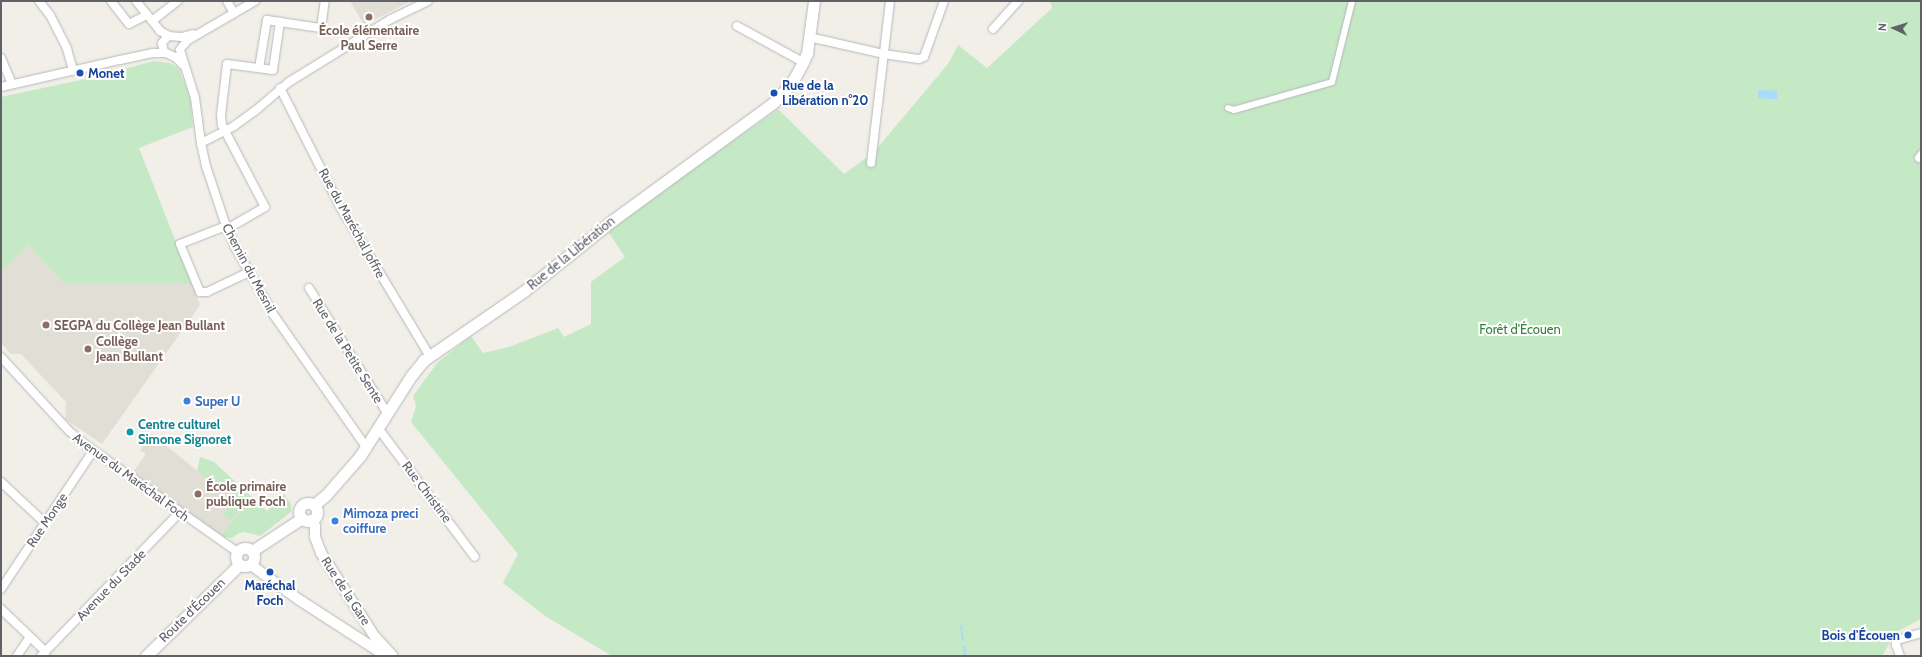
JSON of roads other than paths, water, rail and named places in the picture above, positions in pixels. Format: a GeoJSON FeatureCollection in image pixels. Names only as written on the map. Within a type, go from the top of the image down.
{"type":"FeatureCollection","features":[{"type":"Feature","properties":{"kind":"main road","name":"Rue de la Libération"},"geometry":{"type":"LineString","coordinates":[[306,519],[299,511],[302,505],[308,503],[314,505],[326,495],[366,447],[411,376],[429,355],[524,291],[613,220],[774,102],[791,84],[804,62],[814,1]]}},
{"type":"Feature","properties":{"kind":"main road"},"geometry":{"type":"LineString","coordinates":[[252,551],[306,519]]}},
{"type":"Feature","properties":{"kind":"main road"},"geometry":{"type":"LineString","coordinates":[[244,548],[252,551],[254,558],[251,564],[246,567],[239,565],[235,558],[236,552],[244,548]]}},
{"type":"Feature","properties":{"kind":"main road","name":"Route d'Écouen"},"geometry":{"type":"LineString","coordinates":[[146,656],[239,565]]}},
{"type":"Feature","properties":{"kind":"street"},"geometry":{"type":"LineString","coordinates":[[39,1],[50,15],[67,48],[73,70]]}},
{"type":"Feature","properties":{"kind":"street"},"geometry":{"type":"LineString","coordinates":[[111,1],[129,24],[150,18],[178,1]]}},
{"type":"Feature","properties":{"kind":"street"},"geometry":{"type":"LineString","coordinates":[[136,1],[166,37],[180,42],[180,49]]}},
{"type":"Feature","properties":{"kind":"street"},"geometry":{"type":"LineString","coordinates":[[227,1],[234,13]]}},
{"type":"Feature","properties":{"kind":"street"},"geometry":{"type":"LineString","coordinates":[[1,87],[153,53],[177,53],[188,40],[256,1]]}},
{"type":"Feature","properties":{"kind":"street"},"geometry":{"type":"LineString","coordinates":[[259,68],[267,20],[321,28],[325,1]]}},
{"type":"Feature","properties":{"kind":"street"},"geometry":{"type":"LineString","coordinates":[[200,142],[224,131],[255,111],[280,88],[392,19],[428,1]]}},
{"type":"Feature","properties":{"kind":"street"},"geometry":{"type":"LineString","coordinates":[[871,163],[890,1]]}},
{"type":"Feature","properties":{"kind":"street"},"geometry":{"type":"LineString","coordinates":[[809,37],[883,54],[919,59],[924,57],[944,1]]}},
{"type":"Feature","properties":{"kind":"street"},"geometry":{"type":"LineString","coordinates":[[993,28],[1018,1]]}},
{"type":"Feature","properties":{"kind":"street"},"geometry":{"type":"LineString","coordinates":[[1228,108],[1234,110],[1332,82],[1352,1]]}},
{"type":"Feature","properties":{"kind":"street"},"geometry":{"type":"LineString","coordinates":[[249,272],[207,292],[200,292],[180,244],[226,228],[265,206],[224,131],[221,115],[227,64],[273,70],[280,22]]}},
{"type":"Feature","properties":{"kind":"street"},"geometry":{"type":"LineString","coordinates":[[737,26],[804,62]]}},
{"type":"Feature","properties":{"kind":"street"},"geometry":{"type":"LineString","coordinates":[[120,60],[154,48],[166,37],[190,35],[206,30]]}},
{"type":"Feature","properties":{"kind":"street"},"geometry":{"type":"LineString","coordinates":[[166,37],[162,48],[168,54]]}},
{"type":"Feature","properties":{"kind":"street","name":"Chemin du Mesnil"},"geometry":{"type":"LineString","coordinates":[[180,49],[195,98],[200,142],[206,166],[226,228],[272,314],[366,447]]}},
{"type":"Feature","properties":{"kind":"street","name":"Chemin du Mesnil"},"geometry":{"type":"LineString","coordinates":[[168,54],[184,66]]}},
{"type":"Feature","properties":{"kind":"street"},"geometry":{"type":"LineString","coordinates":[[1,58],[12,84]]}},
{"type":"Feature","properties":{"kind":"street","name":"Rue du Maréchal Joffre"},"geometry":{"type":"LineString","coordinates":[[280,88],[342,210],[429,355]]}},
{"type":"Feature","properties":{"kind":"street","name":"Rue de la Petite Sente"},"geometry":{"type":"LineString","coordinates":[[309,288],[387,413]]}},
{"type":"Feature","properties":{"kind":"street","name":"Avenue du Maréchal Foch"},"geometry":{"type":"LineString","coordinates":[[1,357],[69,431],[93,451],[236,552]]}},
{"type":"Feature","properties":{"kind":"street","name":"Rue Christine"},"geometry":{"type":"LineString","coordinates":[[378,428],[475,557]]}},
{"type":"Feature","properties":{"kind":"street","name":"Rue Monge"},"geometry":{"type":"LineString","coordinates":[[1,589],[93,451]]}},
{"type":"Feature","properties":{"kind":"street"},"geometry":{"type":"LineString","coordinates":[[1,482],[45,523]]}},
{"type":"Feature","properties":{"kind":"street","name":"Avenue du Stade"},"geometry":{"type":"LineString","coordinates":[[43,654],[179,513]]}},
{"type":"Feature","properties":{"kind":"street","name":"Rue de la Gare"},"geometry":{"type":"LineString","coordinates":[[306,519],[315,526],[316,537],[321,553],[376,637],[393,656]]}},
{"type":"Feature","properties":{"kind":"street"},"geometry":{"type":"LineString","coordinates":[[251,564],[298,599],[356,636],[362,642],[386,656]]}},
{"type":"Feature","properties":{"kind":"street"},"geometry":{"type":"LineString","coordinates":[[1,609],[30,637],[43,654]]}},
{"type":"Feature","properties":{"kind":"street"},"geometry":{"type":"LineString","coordinates":[[1900,656],[1896,642],[1902,638],[1921,633]]}},
{"type":"Feature","properties":{"kind":"street"},"geometry":{"type":"LineString","coordinates":[[356,636],[376,637]]}},
{"type":"Feature","properties":{"kind":"street"},"geometry":{"type":"LineString","coordinates":[[17,656],[30,637]]}},
{"type":"Feature","properties":{"kind":"water"},"geometry":{"type":"Polygon","coordinates":[[[1758,90],[1777,91],[1777,99],[1758,98],[1758,90]]]}},
{"type":"Feature","properties":{"kind":"waterway"},"geometry":{"type":"LineString","coordinates":[[961,626],[963,640]]}},
{"type":"Feature","properties":{"kind":"waterway"},"geometry":{"type":"LineString","coordinates":[[964,646],[965,656]]}},
{"type":"Feature","properties":{"kind":"place","name":"École élémentaire Paul Serre"},"geometry":{"type":"Point","coordinates":[369,17]}},
{"type":"Feature","properties":{"kind":"place","name":"Monet"},"geometry":{"type":"Point","coordinates":[80,73]}},
{"type":"Feature","properties":{"kind":"place","name":"Rue de la Libération n°20"},"geometry":{"type":"Point","coordinates":[774,93]}},
{"type":"Feature","properties":{"kind":"place","name":"SEGPA du Collège Jean Bullant"},"geometry":{"type":"Point","coordinates":[46,325]}},
{"type":"Feature","properties":{"kind":"place","name":"Collège Jean Bullant"},"geometry":{"type":"Point","coordinates":[88,349]}},
{"type":"Feature","properties":{"kind":"place","name":"Super U"},"geometry":{"type":"Point","coordinates":[187,401]}},
{"type":"Feature","properties":{"kind":"place","name":"Centre culturel Simone Signoret"},"geometry":{"type":"Point","coordinates":[130,432]}},
{"type":"Feature","properties":{"kind":"place","name":"École primaire publique Foch"},"geometry":{"type":"Point","coordinates":[198,494]}},
{"type":"Feature","properties":{"kind":"place","name":"Mimoza preci coiffure"},"geometry":{"type":"Point","coordinates":[335,521]}},
{"type":"Feature","properties":{"kind":"place","name":"Maréchal Foch"},"geometry":{"type":"Point","coordinates":[270,572]}},
{"type":"Feature","properties":{"kind":"place","name":"Bois d'Écouen"},"geometry":{"type":"Point","coordinates":[1908,635]}},
{"type":"Feature","properties":{"kind":"park label","name":"Forêt d'Écouen"},"geometry":{"type":"Point","coordinates":[1520,329]}}]}
